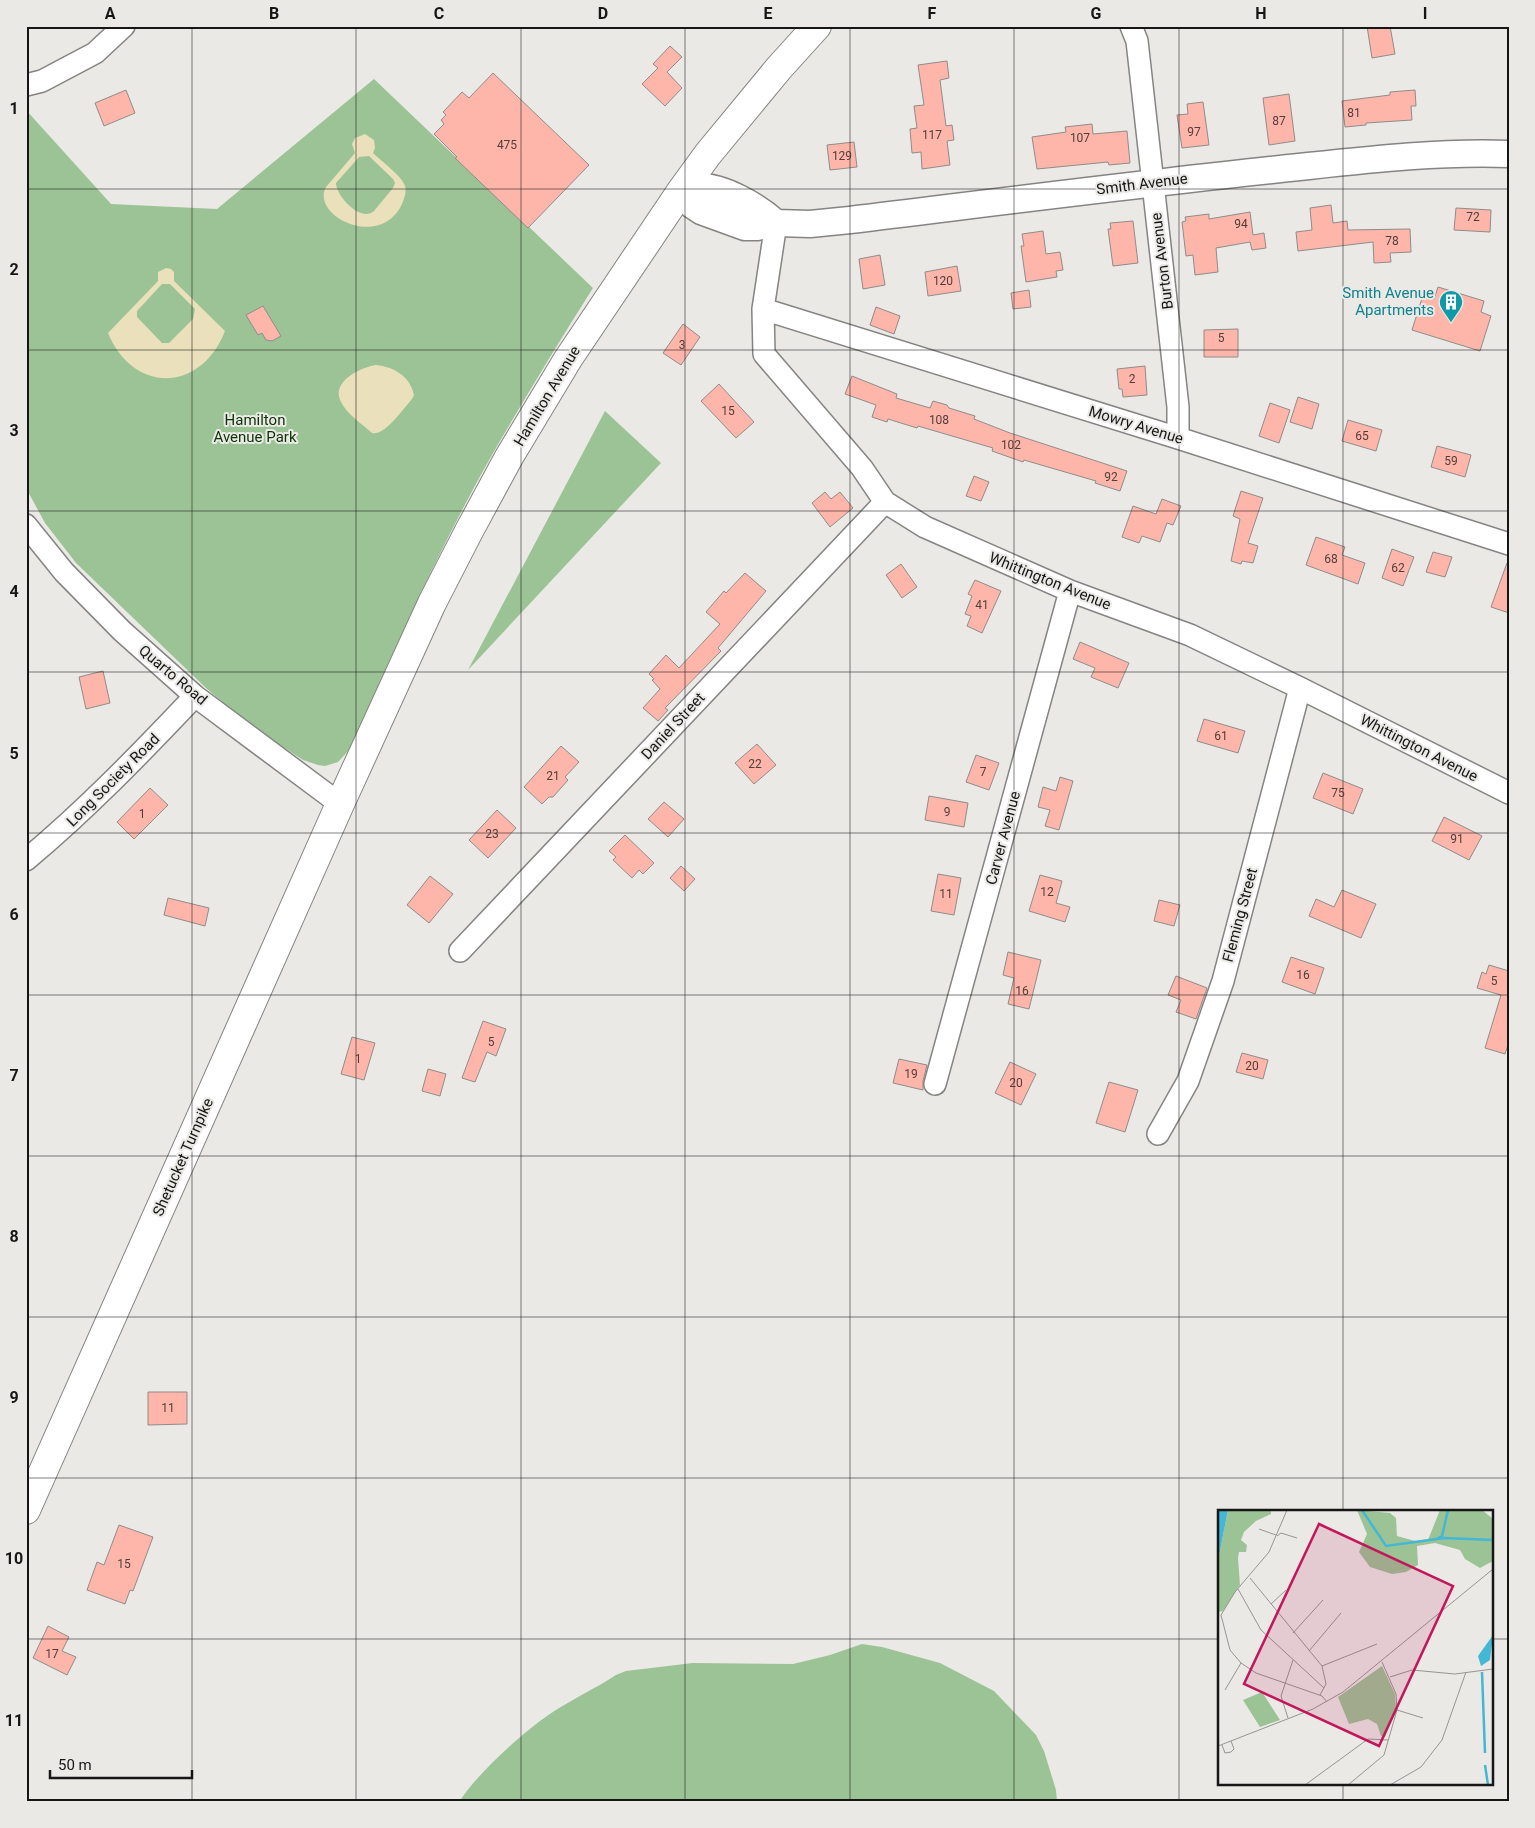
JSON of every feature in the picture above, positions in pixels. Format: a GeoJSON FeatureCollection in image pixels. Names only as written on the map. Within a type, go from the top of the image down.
{"type":"FeatureCollection","features":[{"type":"Feature","properties":{"kind":"main road","name":"Hamilton Avenue"},"geometry":{"type":"LineString","coordinates":[[340,804],[432,603],[469,530],[568,358],[681,191],[714,147],[779,68],[817,26]]}},
{"type":"Feature","properties":{"kind":"main road","name":"Shetucket Turnpike"},"geometry":{"type":"LineString","coordinates":[[26,1510],[340,804]]}},
{"type":"Feature","properties":{"kind":"street"},"geometry":{"type":"LineString","coordinates":[[26,85],[42,81],[95,53],[124,26]]}},
{"type":"Feature","properties":{"kind":"street","name":"Burton Avenue"},"geometry":{"type":"LineString","coordinates":[[1130,26],[1137,41],[1178,407],[1178,438]]}},
{"type":"Feature","properties":{"kind":"street","name":"Smith Avenue"},"geometry":{"type":"LineString","coordinates":[[681,191],[692,205],[701,211],[745,227],[757,228],[776,223],[810,224],[850,220],[1152,182],[1322,165],[1471,153],[1509,154]]}},
{"type":"Feature","properties":{"kind":"street","name":"Whittington Avenue"},"geometry":{"type":"LineString","coordinates":[[776,223],[763,310],[764,354],[862,468],[885,502],[925,527],[1070,591],[1190,634],[1509,794]]}},
{"type":"Feature","properties":{"kind":"street","name":"Mowry Avenue"},"geometry":{"type":"LineString","coordinates":[[763,310],[1178,438],[1509,544]]}},
{"type":"Feature","properties":{"kind":"street","name":"Daniel Street"},"geometry":{"type":"LineString","coordinates":[[460,951],[885,502]]}},
{"type":"Feature","properties":{"kind":"street","name":"Quarto Road"},"geometry":{"type":"LineString","coordinates":[[26,525],[64,572],[122,631],[195,696],[340,804]]}},
{"type":"Feature","properties":{"kind":"street","name":"Carver Avenue"},"geometry":{"type":"LineString","coordinates":[[935,1084],[1070,591]]}},
{"type":"Feature","properties":{"kind":"street","name":"Fleming Street"},"geometry":{"type":"LineString","coordinates":[[1158,1134],[1188,1081],[1223,981],[1300,688]]}},
{"type":"Feature","properties":{"kind":"street","name":"Long Society Road"},"geometry":{"type":"LineString","coordinates":[[26,860],[66,827],[195,696]]}},
{"type":"Feature","properties":{"kind":"green space","name":"Hamilton Avenue Park"},"geometry":{"type":"Polygon","coordinates":[[[374,79],[593,288],[520,406],[476,483],[384,672],[350,749],[338,762],[325,766],[303,760],[253,727],[206,688],[76,563],[45,523],[26,488],[26,110],[111,204],[217,209],[374,79]]]}},
{"type":"Feature","properties":{"kind":"green space"},"geometry":{"type":"Polygon","coordinates":[[[605,411],[661,463],[468,670],[605,411]]]}},
{"type":"Feature","properties":{"kind":"green space"},"geometry":{"type":"Polygon","coordinates":[[[862,1644],[882,1647],[940,1663],[994,1691],[1036,1735],[1044,1751],[1056,1790],[1057,1802],[459,1802],[487,1768],[536,1724],[563,1705],[626,1671],[693,1663],[793,1664],[830,1655],[862,1644]]]}},
{"type":"Feature","properties":{"kind":"sand"},"geometry":{"type":"Polygon","coordinates":[[[365,134],[374,140],[375,148],[373,153],[395,173],[406,188],[402,204],[392,218],[379,225],[364,227],[350,224],[337,217],[328,208],[324,198],[326,187],[355,153],[352,144],[355,138],[365,134]],[[369,156],[359,157],[336,183],[340,195],[350,206],[363,214],[369,214],[374,211],[393,188],[395,183],[369,156]]]}},
{"type":"Feature","properties":{"kind":"sand"},"geometry":{"type":"Polygon","coordinates":[[[166,268],[171,269],[174,272],[174,281],[225,331],[214,351],[200,366],[184,375],[167,378],[150,376],[133,367],[119,353],[108,333],[158,281],[158,272],[166,268]],[[162,284],[137,311],[137,317],[162,343],[169,343],[193,319],[195,309],[170,284],[162,284]]]}},
{"type":"Feature","properties":{"kind":"sand"},"geometry":{"type":"Polygon","coordinates":[[[376,365],[395,370],[409,383],[414,395],[388,426],[377,433],[372,433],[347,411],[339,395],[343,382],[355,372],[376,365]]]}},
{"type":"Feature","properties":{"kind":"building"},"geometry":{"type":"Polygon","coordinates":[[[1367,26],[1390,26],[1395,54],[1372,58],[1367,26]]]}},
{"type":"Feature","properties":{"kind":"building"},"geometry":{"type":"Polygon","coordinates":[[[670,46],[682,57],[667,72],[682,88],[665,106],[642,84],[658,68],[653,64],[670,46]]]}},
{"type":"Feature","properties":{"kind":"building"},"geometry":{"type":"Polygon","coordinates":[[[947,61],[949,78],[940,80],[946,126],[952,125],[954,140],[947,141],[950,165],[922,169],[921,152],[912,153],[910,129],[917,128],[914,106],[924,105],[918,65],[947,61]]]}},
{"type":"Feature","properties":{"kind":"building"},"geometry":{"type":"Polygon","coordinates":[[[493,73],[589,165],[528,228],[455,158],[457,157],[434,134],[444,124],[441,120],[446,115],[443,112],[462,92],[469,98],[493,73]]]}},
{"type":"Feature","properties":{"kind":"building"},"geometry":{"type":"Polygon","coordinates":[[[126,90],[135,113],[104,126],[95,103],[126,90]]]}},
{"type":"Feature","properties":{"kind":"building"},"geometry":{"type":"Polygon","coordinates":[[[1415,90],[1416,106],[1411,106],[1412,120],[1366,123],[1366,125],[1345,127],[1342,101],[1390,95],[1390,92],[1415,90]]]}},
{"type":"Feature","properties":{"kind":"building"},"geometry":{"type":"Polygon","coordinates":[[[1289,94],[1295,141],[1269,145],[1263,98],[1289,94]]]}},
{"type":"Feature","properties":{"kind":"building"},"geometry":{"type":"Polygon","coordinates":[[[1203,102],[1209,145],[1182,148],[1177,115],[1188,114],[1187,104],[1203,102]]]}},
{"type":"Feature","properties":{"kind":"building"},"geometry":{"type":"Polygon","coordinates":[[[1092,124],[1093,134],[1127,131],[1130,163],[1109,165],[1108,162],[1037,169],[1032,137],[1066,132],[1065,127],[1092,124]]]}},
{"type":"Feature","properties":{"kind":"building"},"geometry":{"type":"Polygon","coordinates":[[[854,142],[857,167],[830,170],[827,145],[854,142]]]}},
{"type":"Feature","properties":{"kind":"building"},"geometry":{"type":"Polygon","coordinates":[[[1331,205],[1333,223],[1347,221],[1348,230],[1410,229],[1411,252],[1390,253],[1391,262],[1374,263],[1373,242],[1298,251],[1296,232],[1312,230],[1310,208],[1331,205]]]}},
{"type":"Feature","properties":{"kind":"building"},"geometry":{"type":"Polygon","coordinates":[[[1456,208],[1491,210],[1490,232],[1454,230],[1456,208]]]}},
{"type":"Feature","properties":{"kind":"building"},"geometry":{"type":"Polygon","coordinates":[[[1250,212],[1253,235],[1264,233],[1266,248],[1252,250],[1250,242],[1216,248],[1218,272],[1195,275],[1193,255],[1186,256],[1182,222],[1186,221],[1185,217],[1209,214],[1209,219],[1250,212]]]}},
{"type":"Feature","properties":{"kind":"building"},"geometry":{"type":"Polygon","coordinates":[[[1133,221],[1138,263],[1113,266],[1108,229],[1111,229],[1110,223],[1133,221]]]}},
{"type":"Feature","properties":{"kind":"building"},"geometry":{"type":"Polygon","coordinates":[[[1043,231],[1046,254],[1060,252],[1063,270],[1056,271],[1057,277],[1026,282],[1021,246],[1024,246],[1022,234],[1043,231]]]}},
{"type":"Feature","properties":{"kind":"building"},"geometry":{"type":"Polygon","coordinates":[[[880,255],[885,285],[863,289],[859,259],[880,255]]]}},
{"type":"Feature","properties":{"kind":"building"},"geometry":{"type":"Polygon","coordinates":[[[957,266],[961,291],[928,296],[925,272],[957,266]]]}},
{"type":"Feature","properties":{"kind":"building","name":"Smith Avenue Apartments"},"geometry":{"type":"Polygon","coordinates":[[[1438,287],[1484,301],[1481,312],[1491,316],[1480,351],[1412,330],[1423,295],[1434,299],[1438,287]]]}},
{"type":"Feature","properties":{"kind":"building"},"geometry":{"type":"Polygon","coordinates":[[[1029,290],[1031,307],[1013,309],[1011,293],[1029,290]]]}},
{"type":"Feature","properties":{"kind":"building"},"geometry":{"type":"Polygon","coordinates":[[[263,306],[281,336],[272,341],[266,340],[262,333],[258,335],[246,315],[263,306]]]}},
{"type":"Feature","properties":{"kind":"building"},"geometry":{"type":"Polygon","coordinates":[[[876,307],[900,316],[894,334],[870,325],[876,307]]]}},
{"type":"Feature","properties":{"kind":"building"},"geometry":{"type":"Polygon","coordinates":[[[683,324],[700,337],[681,365],[663,353],[683,324]]]}},
{"type":"Feature","properties":{"kind":"building"},"geometry":{"type":"Polygon","coordinates":[[[1238,329],[1238,357],[1204,357],[1204,330],[1238,329]]]}},
{"type":"Feature","properties":{"kind":"building"},"geometry":{"type":"Polygon","coordinates":[[[1145,366],[1147,395],[1123,397],[1122,389],[1119,389],[1117,369],[1145,366]]]}},
{"type":"Feature","properties":{"kind":"building"},"geometry":{"type":"Polygon","coordinates":[[[852,376],[897,394],[896,398],[930,408],[933,401],[947,405],[949,408],[975,416],[974,419],[1010,433],[1127,471],[1120,491],[1095,483],[1096,481],[1024,460],[1023,462],[992,451],[993,448],[918,426],[917,428],[888,419],[887,422],[872,417],[876,405],[845,394],[852,376]]]}},
{"type":"Feature","properties":{"kind":"building"},"geometry":{"type":"Polygon","coordinates":[[[719,384],[754,422],[736,438],[701,401],[719,384]]]}},
{"type":"Feature","properties":{"kind":"building"},"geometry":{"type":"Polygon","coordinates":[[[1298,397],[1319,404],[1312,429],[1290,422],[1298,397]]]}},
{"type":"Feature","properties":{"kind":"building"},"geometry":{"type":"Polygon","coordinates":[[[1270,403],[1290,410],[1279,443],[1259,436],[1270,403]]]}},
{"type":"Feature","properties":{"kind":"building"},"geometry":{"type":"Polygon","coordinates":[[[1348,420],[1382,430],[1376,451],[1342,441],[1348,420]]]}},
{"type":"Feature","properties":{"kind":"building"},"geometry":{"type":"Polygon","coordinates":[[[1437,446],[1471,455],[1465,477],[1431,467],[1437,446]]]}},
{"type":"Feature","properties":{"kind":"building"},"geometry":{"type":"Polygon","coordinates":[[[974,476],[989,482],[981,501],[966,496],[974,476]]]}},
{"type":"Feature","properties":{"kind":"building"},"geometry":{"type":"Polygon","coordinates":[[[1241,491],[1263,498],[1248,543],[1258,546],[1253,563],[1242,561],[1241,564],[1231,561],[1240,519],[1233,516],[1241,491]]]}},
{"type":"Feature","properties":{"kind":"building"},"geometry":{"type":"Polygon","coordinates":[[[825,492],[831,499],[840,492],[853,508],[830,527],[812,503],[825,492]]]}},
{"type":"Feature","properties":{"kind":"building"},"geometry":{"type":"Polygon","coordinates":[[[1162,499],[1181,506],[1173,525],[1167,523],[1160,542],[1142,536],[1139,543],[1122,537],[1133,506],[1156,514],[1162,499]]]}},
{"type":"Feature","properties":{"kind":"building"},"geometry":{"type":"Polygon","coordinates":[[[1316,537],[1345,547],[1342,555],[1365,563],[1358,584],[1306,565],[1316,537]]]}},
{"type":"Feature","properties":{"kind":"building"},"geometry":{"type":"Polygon","coordinates":[[[1392,549],[1414,557],[1403,586],[1382,578],[1392,549]]]}},
{"type":"Feature","properties":{"kind":"building"},"geometry":{"type":"Polygon","coordinates":[[[1433,552],[1452,557],[1445,577],[1426,572],[1433,552]]]}},
{"type":"Feature","properties":{"kind":"building"},"geometry":{"type":"Polygon","coordinates":[[[1507,563],[1509,563],[1509,613],[1491,607],[1507,563]]]}},
{"type":"Feature","properties":{"kind":"building"},"geometry":{"type":"Polygon","coordinates":[[[901,564],[917,587],[902,598],[886,575],[901,564]]]}},
{"type":"Feature","properties":{"kind":"building"},"geometry":{"type":"Polygon","coordinates":[[[745,573],[766,591],[718,648],[721,651],[665,708],[668,710],[658,721],[643,708],[660,689],[649,674],[666,655],[679,668],[720,624],[706,612],[724,591],[726,593],[745,573]]]}},
{"type":"Feature","properties":{"kind":"building"},"geometry":{"type":"Polygon","coordinates":[[[975,580],[1001,591],[982,633],[967,626],[971,616],[965,614],[972,596],[968,594],[975,580]]]}},
{"type":"Feature","properties":{"kind":"building"},"geometry":{"type":"Polygon","coordinates":[[[1080,642],[1129,663],[1118,688],[1091,677],[1095,668],[1073,659],[1080,642]]]}},
{"type":"Feature","properties":{"kind":"building"},"geometry":{"type":"Polygon","coordinates":[[[103,671],[110,703],[86,709],[79,677],[103,671]]]}},
{"type":"Feature","properties":{"kind":"building"},"geometry":{"type":"Polygon","coordinates":[[[1204,719],[1245,731],[1238,753],[1197,741],[1204,719]]]}},
{"type":"Feature","properties":{"kind":"building"},"geometry":{"type":"Polygon","coordinates":[[[757,744],[776,765],[754,784],[735,763],[757,744]]]}},
{"type":"Feature","properties":{"kind":"building"},"geometry":{"type":"Polygon","coordinates":[[[561,746],[579,762],[565,777],[568,780],[553,797],[549,797],[542,804],[524,787],[561,746]]]}},
{"type":"Feature","properties":{"kind":"building"},"geometry":{"type":"Polygon","coordinates":[[[976,755],[999,763],[989,790],[966,782],[976,755]]]}},
{"type":"Feature","properties":{"kind":"building"},"geometry":{"type":"Polygon","coordinates":[[[1323,773],[1363,789],[1353,814],[1313,798],[1323,773]]]}},
{"type":"Feature","properties":{"kind":"building"},"geometry":{"type":"Polygon","coordinates":[[[1060,777],[1073,781],[1059,830],[1045,826],[1050,810],[1038,807],[1043,787],[1056,791],[1060,777]]]}},
{"type":"Feature","properties":{"kind":"building"},"geometry":{"type":"Polygon","coordinates":[[[150,788],[168,805],[134,839],[117,822],[150,788]]]}},
{"type":"Feature","properties":{"kind":"building"},"geometry":{"type":"Polygon","coordinates":[[[929,796],[968,803],[964,827],[925,820],[929,796]]]}},
{"type":"Feature","properties":{"kind":"building"},"geometry":{"type":"Polygon","coordinates":[[[664,802],[684,819],[668,837],[648,819],[664,802]]]}},
{"type":"Feature","properties":{"kind":"building"},"geometry":{"type":"Polygon","coordinates":[[[497,810],[516,828],[488,858],[469,840],[497,810]]]}},
{"type":"Feature","properties":{"kind":"building"},"geometry":{"type":"Polygon","coordinates":[[[1444,817],[1482,836],[1469,860],[1432,841],[1444,817]]]}},
{"type":"Feature","properties":{"kind":"building"},"geometry":{"type":"Polygon","coordinates":[[[625,835],[654,863],[643,874],[639,870],[632,878],[613,860],[616,857],[609,851],[625,835]]]}},
{"type":"Feature","properties":{"kind":"building"},"geometry":{"type":"Polygon","coordinates":[[[681,866],[695,879],[684,891],[670,878],[681,866]]]}},
{"type":"Feature","properties":{"kind":"building"},"geometry":{"type":"Polygon","coordinates":[[[938,874],[961,878],[954,915],[931,911],[938,874]]]}},
{"type":"Feature","properties":{"kind":"building"},"geometry":{"type":"Polygon","coordinates":[[[1040,875],[1062,881],[1056,903],[1070,907],[1065,922],[1029,911],[1040,875]]]}},
{"type":"Feature","properties":{"kind":"building"},"geometry":{"type":"Polygon","coordinates":[[[430,876],[453,894],[429,923],[407,905],[430,876]]]}},
{"type":"Feature","properties":{"kind":"building"},"geometry":{"type":"Polygon","coordinates":[[[1342,890],[1376,904],[1361,938],[1309,916],[1316,899],[1334,907],[1342,890]]]}},
{"type":"Feature","properties":{"kind":"building"},"geometry":{"type":"Polygon","coordinates":[[[168,898],[209,908],[205,926],[164,915],[168,898]]]}},
{"type":"Feature","properties":{"kind":"building"},"geometry":{"type":"Polygon","coordinates":[[[1159,900],[1180,905],[1174,926],[1154,921],[1159,900]]]}},
{"type":"Feature","properties":{"kind":"building"},"geometry":{"type":"Polygon","coordinates":[[[1008,952],[1041,960],[1029,1009],[1008,1004],[1014,978],[1003,975],[1008,952]]]}},
{"type":"Feature","properties":{"kind":"building"},"geometry":{"type":"Polygon","coordinates":[[[1291,957],[1324,968],[1315,994],[1282,982],[1291,957]]]}},
{"type":"Feature","properties":{"kind":"building"},"geometry":{"type":"Polygon","coordinates":[[[1489,965],[1509,971],[1509,1042],[1505,1054],[1485,1048],[1501,995],[1477,988],[1482,972],[1486,974],[1489,965]]]}},
{"type":"Feature","properties":{"kind":"building"},"geometry":{"type":"Polygon","coordinates":[[[1176,976],[1207,988],[1196,1019],[1176,1012],[1181,1000],[1168,995],[1176,976]]]}},
{"type":"Feature","properties":{"kind":"building"},"geometry":{"type":"Polygon","coordinates":[[[483,1021],[506,1029],[496,1056],[487,1052],[475,1082],[462,1078],[483,1021]]]}},
{"type":"Feature","properties":{"kind":"building"},"geometry":{"type":"Polygon","coordinates":[[[352,1037],[375,1043],[364,1080],[341,1074],[352,1037]]]}},
{"type":"Feature","properties":{"kind":"building"},"geometry":{"type":"Polygon","coordinates":[[[1242,1053],[1268,1060],[1263,1079],[1236,1072],[1242,1053]]]}},
{"type":"Feature","properties":{"kind":"building"},"geometry":{"type":"Polygon","coordinates":[[[899,1059],[927,1065],[923,1090],[893,1083],[899,1059]]]}},
{"type":"Feature","properties":{"kind":"building"},"geometry":{"type":"Polygon","coordinates":[[[1010,1062],[1036,1074],[1021,1105],[995,1093],[1010,1062]]]}},
{"type":"Feature","properties":{"kind":"building"},"geometry":{"type":"Polygon","coordinates":[[[428,1069],[446,1074],[440,1096],[422,1091],[428,1069]]]}},
{"type":"Feature","properties":{"kind":"building"},"geometry":{"type":"Polygon","coordinates":[[[1109,1082],[1138,1090],[1125,1132],[1096,1123],[1109,1082]]]}},
{"type":"Feature","properties":{"kind":"building"},"geometry":{"type":"Polygon","coordinates":[[[148,1392],[187,1392],[187,1424],[148,1425],[148,1392]]]}},
{"type":"Feature","properties":{"kind":"building"},"geometry":{"type":"Polygon","coordinates":[[[119,1525],[153,1537],[133,1591],[130,1590],[125,1604],[87,1590],[97,1562],[104,1565],[119,1525]]]}},
{"type":"Feature","properties":{"kind":"building"},"geometry":{"type":"Polygon","coordinates":[[[48,1626],[69,1637],[62,1651],[76,1657],[67,1675],[33,1658],[48,1626]]]}},
{"type":"Feature","properties":{"kind":"place","name":"Smith Avenue Apartments"},"geometry":{"type":"Point","coordinates":[1451,323]}}]}
